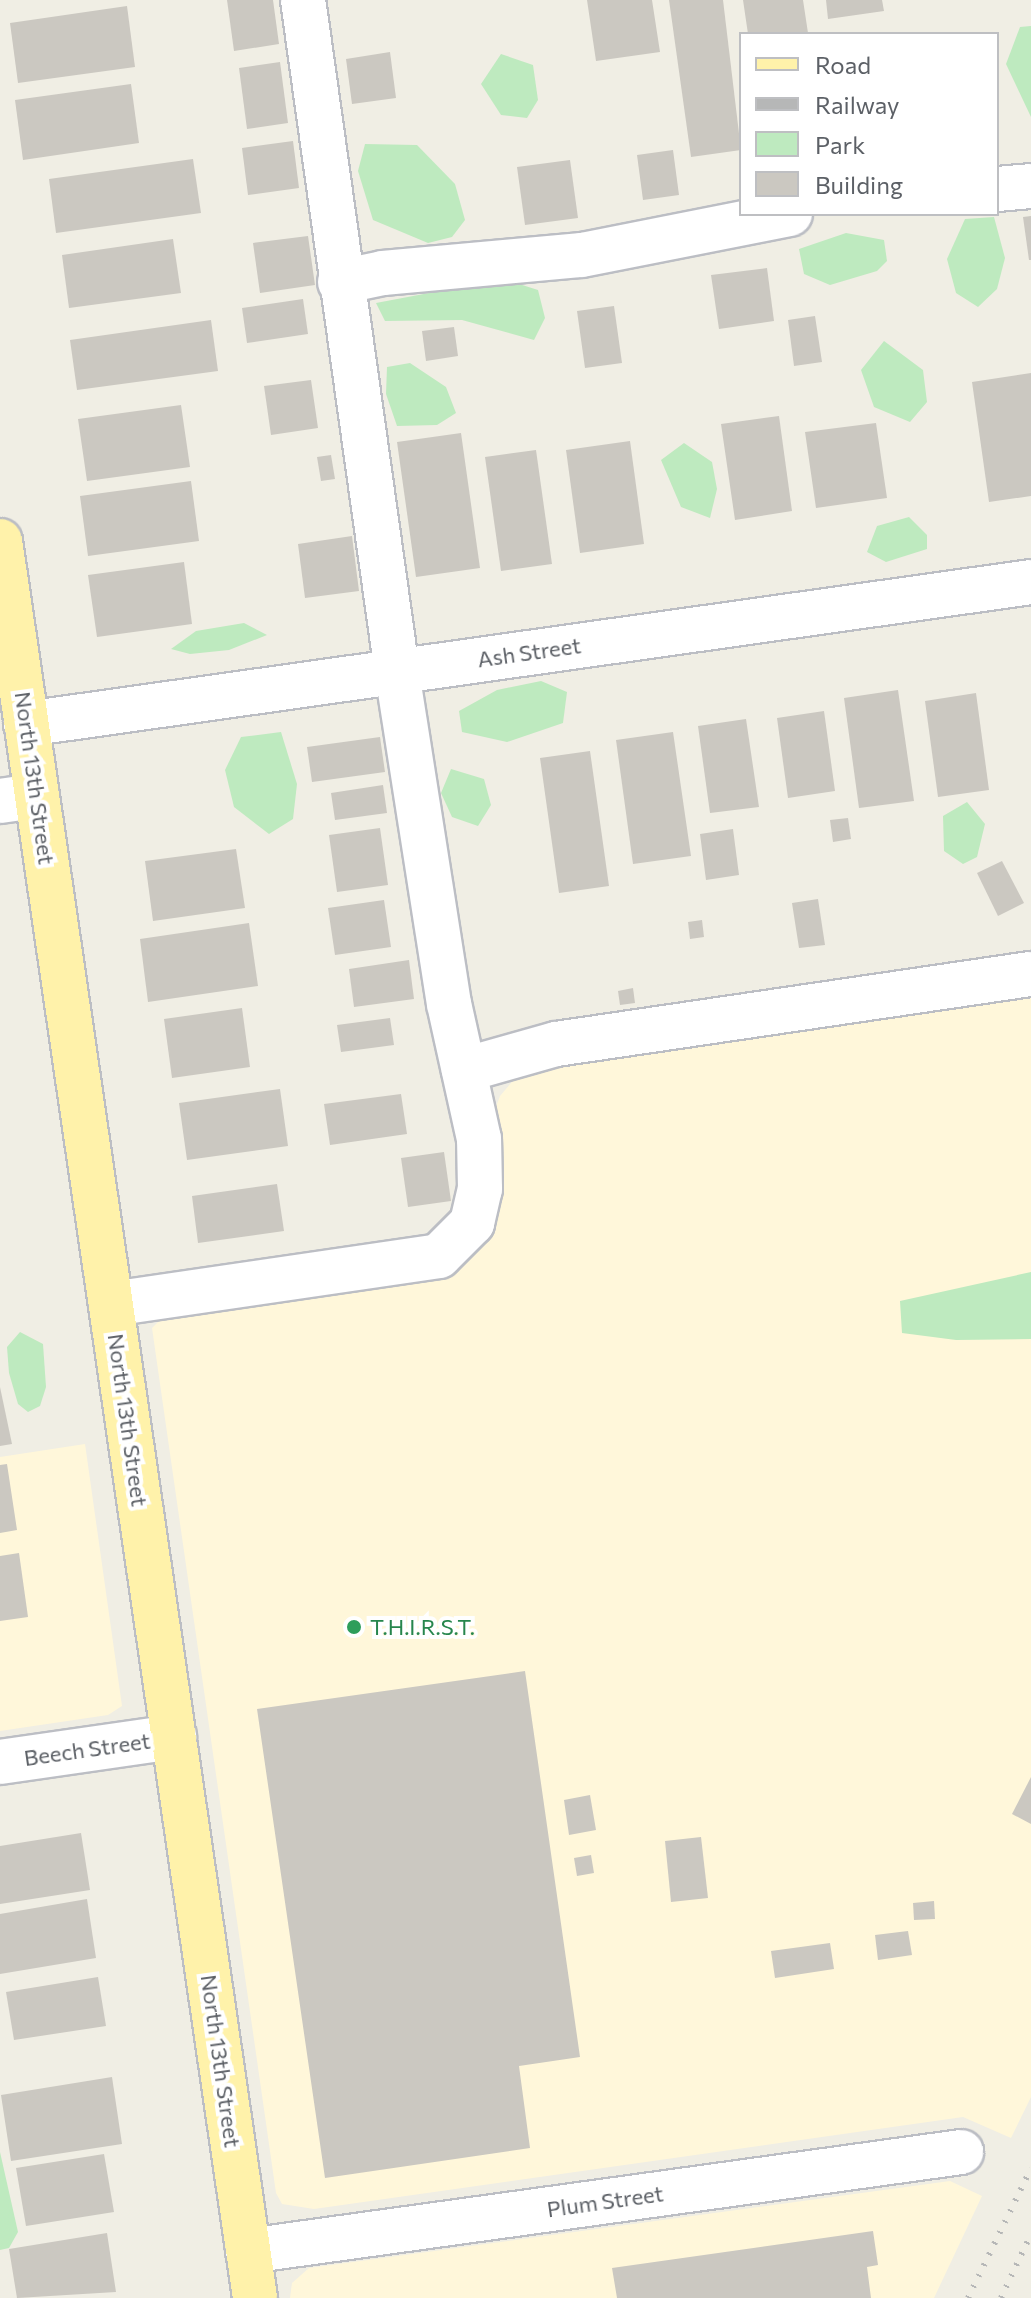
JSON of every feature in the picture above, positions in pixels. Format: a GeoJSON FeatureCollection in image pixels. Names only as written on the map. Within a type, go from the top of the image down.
{"type":"FeatureCollection","features":[{"type":"Feature","properties":{"kind":"main road","name":"North 13th Street"},"geometry":{"type":"LineString","coordinates":[[0,541],[26,724],[19,798],[111,1304],[255,2298]]}},
{"type":"Feature","properties":{"kind":"street"},"geometry":{"type":"LineString","coordinates":[[111,1304],[439,1256],[472,1223],[480,1189],[479,1139],[464,1070],[397,671],[340,282],[303,0]]}},
{"type":"Feature","properties":{"kind":"street"},"geometry":{"type":"LineString","coordinates":[[999,189],[1031,186]]}},
{"type":"Feature","properties":{"kind":"street"},"geometry":{"type":"LineString","coordinates":[[340,282],[383,273],[582,255],[780,216]]}},
{"type":"Feature","properties":{"kind":"street","name":"Ash Street"},"geometry":{"type":"LineString","coordinates":[[26,724],[1031,582]]}},
{"type":"Feature","properties":{"kind":"street"},"geometry":{"type":"LineString","coordinates":[[464,1070],[556,1044],[1031,974]]}},
{"type":"Feature","properties":{"kind":"street","name":"Beech Street"},"geometry":{"type":"LineString","coordinates":[[0,1762],[174,1737]]}},
{"type":"Feature","properties":{"kind":"street","name":"Plum Street"},"geometry":{"type":"LineString","coordinates":[[248,2251],[961,2152]]}},
{"type":"Feature","properties":{"kind":"shaded area"},"geometry":{"type":"Polygon","coordinates":[[[1031,984],[1031,2097],[1011,2138],[963,2117],[314,2209],[282,2204],[276,2193],[152,1328],[166,1314],[432,1277],[500,1096],[516,1077],[554,1057],[1031,984]]]}},
{"type":"Feature","properties":{"kind":"shaded area"},"geometry":{"type":"Polygon","coordinates":[[[85,1444],[122,1706],[108,1715],[0,1731],[0,1457],[85,1444]]]}},
{"type":"Feature","properties":{"kind":"shaded area"},"geometry":{"type":"Polygon","coordinates":[[[950,2181],[982,2196],[934,2298],[290,2298],[292,2283],[309,2268],[950,2181]]]}},
{"type":"Feature","properties":{"kind":"green space"},"geometry":{"type":"Polygon","coordinates":[[[1031,26],[1031,117],[1006,64],[1020,27],[1031,26]]]}},
{"type":"Feature","properties":{"kind":"green space"},"geometry":{"type":"Polygon","coordinates":[[[501,54],[533,65],[538,100],[527,118],[501,115],[481,84],[501,54]]]}},
{"type":"Feature","properties":{"kind":"green space"},"geometry":{"type":"Polygon","coordinates":[[[365,144],[417,145],[455,184],[465,220],[452,237],[428,243],[373,220],[358,171],[365,144]]]}},
{"type":"Feature","properties":{"kind":"green space"},"geometry":{"type":"Polygon","coordinates":[[[994,217],[1005,258],[997,289],[978,307],[956,293],[947,259],[965,219],[994,217]]]}},
{"type":"Feature","properties":{"kind":"green space"},"geometry":{"type":"Polygon","coordinates":[[[846,233],[884,240],[887,261],[877,271],[830,285],[804,274],[799,249],[846,233]]]}},
{"type":"Feature","properties":{"kind":"green space"},"geometry":{"type":"Polygon","coordinates":[[[503,279],[538,290],[545,318],[534,340],[462,320],[385,321],[376,303],[503,279]]]}},
{"type":"Feature","properties":{"kind":"green space"},"geometry":{"type":"Polygon","coordinates":[[[884,341],[923,370],[927,402],[910,422],[874,407],[861,370],[884,341]]]}},
{"type":"Feature","properties":{"kind":"green space"},"geometry":{"type":"Polygon","coordinates":[[[410,363],[446,387],[456,413],[437,425],[397,426],[386,394],[387,367],[410,363]]]}},
{"type":"Feature","properties":{"kind":"green space"},"geometry":{"type":"Polygon","coordinates":[[[684,443],[712,462],[717,489],[710,518],[681,507],[661,460],[684,443]]]}},
{"type":"Feature","properties":{"kind":"green space"},"geometry":{"type":"Polygon","coordinates":[[[909,517],[927,535],[927,549],[886,562],[867,552],[877,526],[909,517]]]}},
{"type":"Feature","properties":{"kind":"green space"},"geometry":{"type":"Polygon","coordinates":[[[244,623],[267,635],[229,650],[190,654],[171,649],[196,631],[244,623]]]}},
{"type":"Feature","properties":{"kind":"green space"},"geometry":{"type":"Polygon","coordinates":[[[541,681],[567,692],[563,723],[507,742],[462,732],[459,711],[497,690],[541,681]]]}},
{"type":"Feature","properties":{"kind":"green space"},"geometry":{"type":"Polygon","coordinates":[[[281,732],[297,784],[293,819],[269,834],[234,807],[225,770],[241,737],[281,732]]]}},
{"type":"Feature","properties":{"kind":"green space"},"geometry":{"type":"Polygon","coordinates":[[[451,769],[484,779],[491,805],[478,826],[452,817],[441,793],[451,769]]]}},
{"type":"Feature","properties":{"kind":"green space"},"geometry":{"type":"Polygon","coordinates":[[[967,802],[985,824],[977,857],[963,864],[944,851],[943,816],[967,802]]]}},
{"type":"Feature","properties":{"kind":"green space"},"geometry":{"type":"Polygon","coordinates":[[[1031,1272],[1031,1339],[956,1340],[902,1333],[900,1301],[1031,1272]]]}},
{"type":"Feature","properties":{"kind":"green space"},"geometry":{"type":"Polygon","coordinates":[[[20,1332],[43,1344],[46,1387],[40,1406],[28,1412],[18,1404],[9,1373],[7,1347],[20,1332]]]}},
{"type":"Feature","properties":{"kind":"green space"},"geometry":{"type":"Polygon","coordinates":[[[0,2152],[18,2232],[9,2248],[0,2250],[0,2152]]]}},
{"type":"Feature","properties":{"kind":"building"},"geometry":{"type":"Polygon","coordinates":[[[227,0],[273,0],[279,44],[234,51],[227,0]]]}},
{"type":"Feature","properties":{"kind":"building"},"geometry":{"type":"Polygon","coordinates":[[[587,0],[652,0],[660,52],[596,61],[587,0]]]}},
{"type":"Feature","properties":{"kind":"building"},"geometry":{"type":"Polygon","coordinates":[[[669,0],[723,0],[739,150],[691,157],[669,0]]]}},
{"type":"Feature","properties":{"kind":"building"},"geometry":{"type":"Polygon","coordinates":[[[743,0],[803,0],[808,32],[748,32],[743,0]]]}},
{"type":"Feature","properties":{"kind":"building"},"geometry":{"type":"Polygon","coordinates":[[[826,0],[882,0],[884,11],[828,19],[826,0]]]}},
{"type":"Feature","properties":{"kind":"building"},"geometry":{"type":"Polygon","coordinates":[[[127,6],[135,67],[18,83],[10,23],[127,6]]]}},
{"type":"Feature","properties":{"kind":"building"},"geometry":{"type":"Polygon","coordinates":[[[390,52],[396,98],[352,104],[346,59],[390,52]]]}},
{"type":"Feature","properties":{"kind":"building"},"geometry":{"type":"Polygon","coordinates":[[[280,62],[288,123],[247,129],[239,68],[280,62]]]}},
{"type":"Feature","properties":{"kind":"building"},"geometry":{"type":"Polygon","coordinates":[[[131,84],[139,143],[23,160],[15,100],[131,84]]]}},
{"type":"Feature","properties":{"kind":"building"},"geometry":{"type":"Polygon","coordinates":[[[293,141],[299,188],[248,195],[242,148],[293,141]]]}},
{"type":"Feature","properties":{"kind":"building"},"geometry":{"type":"Polygon","coordinates":[[[673,150],[679,195],[643,200],[637,155],[673,150]]]}},
{"type":"Feature","properties":{"kind":"building"},"geometry":{"type":"Polygon","coordinates":[[[193,159],[201,213],[56,233],[49,179],[193,159]]]}},
{"type":"Feature","properties":{"kind":"building"},"geometry":{"type":"Polygon","coordinates":[[[570,160],[578,218],[525,225],[517,167],[570,160]]]}},
{"type":"Feature","properties":{"kind":"building"},"geometry":{"type":"Polygon","coordinates":[[[1031,216],[1031,260],[1029,260],[1023,217],[1031,216]]]}},
{"type":"Feature","properties":{"kind":"building"},"geometry":{"type":"Polygon","coordinates":[[[308,236],[315,285],[260,293],[253,243],[308,236]]]}},
{"type":"Feature","properties":{"kind":"building"},"geometry":{"type":"Polygon","coordinates":[[[173,239],[181,293],[69,308],[62,255],[173,239]]]}},
{"type":"Feature","properties":{"kind":"building"},"geometry":{"type":"Polygon","coordinates":[[[767,268],[774,321],[719,329],[711,275],[767,268]]]}},
{"type":"Feature","properties":{"kind":"building"},"geometry":{"type":"Polygon","coordinates":[[[303,299],[308,334],[247,343],[242,308],[303,299]]]}},
{"type":"Feature","properties":{"kind":"building"},"geometry":{"type":"Polygon","coordinates":[[[614,306],[622,363],[585,368],[577,311],[614,306]]]}},
{"type":"Feature","properties":{"kind":"building"},"geometry":{"type":"Polygon","coordinates":[[[815,316],[822,362],[794,366],[788,320],[815,316]]]}},
{"type":"Feature","properties":{"kind":"building"},"geometry":{"type":"Polygon","coordinates":[[[211,320],[218,371],[77,390],[70,340],[211,320]]]}},
{"type":"Feature","properties":{"kind":"building"},"geometry":{"type":"Polygon","coordinates":[[[454,327],[458,356],[426,361],[422,331],[454,327]]]}},
{"type":"Feature","properties":{"kind":"building"},"geometry":{"type":"Polygon","coordinates":[[[1031,373],[1031,496],[989,502],[972,382],[1031,373]]]}},
{"type":"Feature","properties":{"kind":"building"},"geometry":{"type":"Polygon","coordinates":[[[311,380],[318,428],[271,435],[264,386],[311,380]]]}},
{"type":"Feature","properties":{"kind":"building"},"geometry":{"type":"Polygon","coordinates":[[[181,405],[190,467],[87,481],[78,419],[181,405]]]}},
{"type":"Feature","properties":{"kind":"building"},"geometry":{"type":"Polygon","coordinates":[[[779,416],[792,511],[735,520],[721,424],[779,416]]]}},
{"type":"Feature","properties":{"kind":"building"},"geometry":{"type":"Polygon","coordinates":[[[876,423],[887,498],[816,508],[805,432],[876,423]]]}},
{"type":"Feature","properties":{"kind":"building"},"geometry":{"type":"Polygon","coordinates":[[[461,433],[480,568],[416,577],[397,442],[461,433]]]}},
{"type":"Feature","properties":{"kind":"building"},"geometry":{"type":"Polygon","coordinates":[[[630,441],[644,544],[580,553],[566,450],[630,441]]]}},
{"type":"Feature","properties":{"kind":"building"},"geometry":{"type":"Polygon","coordinates":[[[536,450],[552,564],[501,571],[485,457],[536,450]]]}},
{"type":"Feature","properties":{"kind":"building"},"geometry":{"type":"Polygon","coordinates":[[[331,455],[335,479],[321,481],[317,457],[331,455]]]}},
{"type":"Feature","properties":{"kind":"building"},"geometry":{"type":"Polygon","coordinates":[[[191,481],[199,541],[88,556],[80,496],[191,481]]]}},
{"type":"Feature","properties":{"kind":"building"},"geometry":{"type":"Polygon","coordinates":[[[352,536],[359,591],[305,598],[298,544],[352,536]]]}},
{"type":"Feature","properties":{"kind":"building"},"geometry":{"type":"Polygon","coordinates":[[[184,562],[192,624],[97,637],[88,575],[184,562]]]}},
{"type":"Feature","properties":{"kind":"building"},"geometry":{"type":"Polygon","coordinates":[[[898,690],[914,801],[859,808],[844,698],[898,690]]]}},
{"type":"Feature","properties":{"kind":"building"},"geometry":{"type":"Polygon","coordinates":[[[976,693],[989,790],[938,797],[925,701],[976,693]]]}},
{"type":"Feature","properties":{"kind":"building"},"geometry":{"type":"Polygon","coordinates":[[[824,711],[835,791],[788,798],[777,718],[824,711]]]}},
{"type":"Feature","properties":{"kind":"building"},"geometry":{"type":"Polygon","coordinates":[[[746,719],[759,807],[710,813],[698,726],[746,719]]]}},
{"type":"Feature","properties":{"kind":"building"},"geometry":{"type":"Polygon","coordinates":[[[673,732],[691,856],[633,864],[616,740],[673,732]]]}},
{"type":"Feature","properties":{"kind":"building"},"geometry":{"type":"Polygon","coordinates":[[[380,737],[385,772],[312,782],[307,747],[380,737]]]}},
{"type":"Feature","properties":{"kind":"building"},"geometry":{"type":"Polygon","coordinates":[[[590,751],[609,886],[559,893],[540,758],[590,751]]]}},
{"type":"Feature","properties":{"kind":"building"},"geometry":{"type":"Polygon","coordinates":[[[383,785],[387,813],[335,820],[331,793],[383,785]]]}},
{"type":"Feature","properties":{"kind":"building"},"geometry":{"type":"Polygon","coordinates":[[[848,818],[851,839],[833,842],[830,820],[848,818]]]}},
{"type":"Feature","properties":{"kind":"building"},"geometry":{"type":"Polygon","coordinates":[[[380,828],[388,885],[337,892],[329,835],[380,828]]]}},
{"type":"Feature","properties":{"kind":"building"},"geometry":{"type":"Polygon","coordinates":[[[733,829],[739,875],[706,880],[700,834],[733,829]]]}},
{"type":"Feature","properties":{"kind":"building"},"geometry":{"type":"Polygon","coordinates":[[[236,849],[245,908],[153,921],[145,861],[236,849]]]}},
{"type":"Feature","properties":{"kind":"building"},"geometry":{"type":"Polygon","coordinates":[[[1002,861],[1024,903],[998,916],[977,873],[1002,861]]]}},
{"type":"Feature","properties":{"kind":"building"},"geometry":{"type":"Polygon","coordinates":[[[818,899],[825,945],[799,948],[792,903],[818,899]]]}},
{"type":"Feature","properties":{"kind":"building"},"geometry":{"type":"Polygon","coordinates":[[[384,900],[391,947],[335,955],[328,908],[384,900]]]}},
{"type":"Feature","properties":{"kind":"building"},"geometry":{"type":"Polygon","coordinates":[[[702,920],[704,937],[690,939],[688,922],[702,920]]]}},
{"type":"Feature","properties":{"kind":"building"},"geometry":{"type":"Polygon","coordinates":[[[249,923],[258,986],[148,1002],[140,939],[249,923]]]}},
{"type":"Feature","properties":{"kind":"building"},"geometry":{"type":"Polygon","coordinates":[[[409,960],[414,999],[354,1007],[349,969],[409,960]]]}},
{"type":"Feature","properties":{"kind":"building"},"geometry":{"type":"Polygon","coordinates":[[[633,988],[635,1003],[620,1005],[618,991],[633,988]]]}},
{"type":"Feature","properties":{"kind":"building"},"geometry":{"type":"Polygon","coordinates":[[[242,1008],[250,1067],[172,1078],[164,1019],[242,1008]]]}},
{"type":"Feature","properties":{"kind":"building"},"geometry":{"type":"Polygon","coordinates":[[[390,1018],[394,1045],[341,1052],[337,1025],[390,1018]]]}},
{"type":"Feature","properties":{"kind":"building"},"geometry":{"type":"Polygon","coordinates":[[[280,1089],[288,1146],[187,1160],[179,1103],[280,1089]]]}},
{"type":"Feature","properties":{"kind":"building"},"geometry":{"type":"Polygon","coordinates":[[[401,1094],[407,1134],[330,1145],[324,1104],[401,1094]]]}},
{"type":"Feature","properties":{"kind":"building"},"geometry":{"type":"Polygon","coordinates":[[[444,1152],[451,1201],[408,1207],[401,1158],[444,1152]]]}},
{"type":"Feature","properties":{"kind":"building"},"geometry":{"type":"Polygon","coordinates":[[[277,1184],[284,1231],[198,1243],[192,1196],[277,1184]]]}},
{"type":"Feature","properties":{"kind":"building"},"geometry":{"type":"Polygon","coordinates":[[[0,1387],[12,1444],[0,1446],[0,1387]]]}},
{"type":"Feature","properties":{"kind":"building"},"geometry":{"type":"Polygon","coordinates":[[[7,1464],[17,1530],[0,1533],[0,1465],[7,1464]]]}},
{"type":"Feature","properties":{"kind":"building"},"geometry":{"type":"Polygon","coordinates":[[[19,1553],[28,1617],[0,1621],[0,1556],[19,1553]]]}},
{"type":"Feature","properties":{"kind":"building"},"geometry":{"type":"Polygon","coordinates":[[[525,1671],[580,2057],[519,2066],[530,2148],[325,2178],[257,1709],[525,1671]]]}},
{"type":"Feature","properties":{"kind":"building"},"geometry":{"type":"Polygon","coordinates":[[[1031,1777],[1031,1824],[1012,1814],[1031,1777]]]}},
{"type":"Feature","properties":{"kind":"building"},"geometry":{"type":"Polygon","coordinates":[[[590,1795],[596,1830],[569,1835],[564,1800],[590,1795]]]}},
{"type":"Feature","properties":{"kind":"building"},"geometry":{"type":"Polygon","coordinates":[[[81,1833],[90,1890],[0,1904],[0,1846],[81,1833]]]}},
{"type":"Feature","properties":{"kind":"building"},"geometry":{"type":"Polygon","coordinates":[[[701,1837],[708,1898],[671,1902],[665,1841],[701,1837]]]}},
{"type":"Feature","properties":{"kind":"building"},"geometry":{"type":"Polygon","coordinates":[[[591,1855],[594,1873],[577,1876],[574,1858],[591,1855]]]}},
{"type":"Feature","properties":{"kind":"building"},"geometry":{"type":"Polygon","coordinates":[[[87,1899],[96,1958],[0,1974],[0,1914],[87,1899]]]}},
{"type":"Feature","properties":{"kind":"building"},"geometry":{"type":"Polygon","coordinates":[[[934,1901],[935,1919],[914,1920],[913,1903],[934,1901]]]}},
{"type":"Feature","properties":{"kind":"building"},"geometry":{"type":"Polygon","coordinates":[[[908,1931],[912,1955],[878,1960],[875,1935],[908,1931]]]}},
{"type":"Feature","properties":{"kind":"building"},"geometry":{"type":"Polygon","coordinates":[[[830,1943],[834,1969],[775,1978],[771,1951],[830,1943]]]}},
{"type":"Feature","properties":{"kind":"building"},"geometry":{"type":"Polygon","coordinates":[[[98,1977],[106,2026],[14,2040],[6,1992],[98,1977]]]}},
{"type":"Feature","properties":{"kind":"building"},"geometry":{"type":"Polygon","coordinates":[[[112,2077],[122,2144],[11,2161],[1,2095],[112,2077]]]}},
{"type":"Feature","properties":{"kind":"building"},"geometry":{"type":"Polygon","coordinates":[[[104,2154],[114,2212],[26,2226],[16,2168],[104,2154]]]}},
{"type":"Feature","properties":{"kind":"building"},"geometry":{"type":"Polygon","coordinates":[[[873,2231],[878,2265],[867,2267],[871,2298],[617,2298],[612,2268],[873,2231]]]}},
{"type":"Feature","properties":{"kind":"building"},"geometry":{"type":"Polygon","coordinates":[[[107,2233],[116,2292],[17,2298],[9,2249],[107,2233]]]}},
{"type":"Feature","properties":{"kind":"railway"},"geometry":{"type":"LineString","coordinates":[[968,2298],[1031,2168]]}},
{"type":"Feature","properties":{"kind":"railway"},"geometry":{"type":"LineString","coordinates":[[1001,2298],[1031,2234]]}},
{"type":"Feature","properties":{"kind":"place","name":"T.H.I.R.S.T."},"geometry":{"type":"Point","coordinates":[354,1627]}}]}
